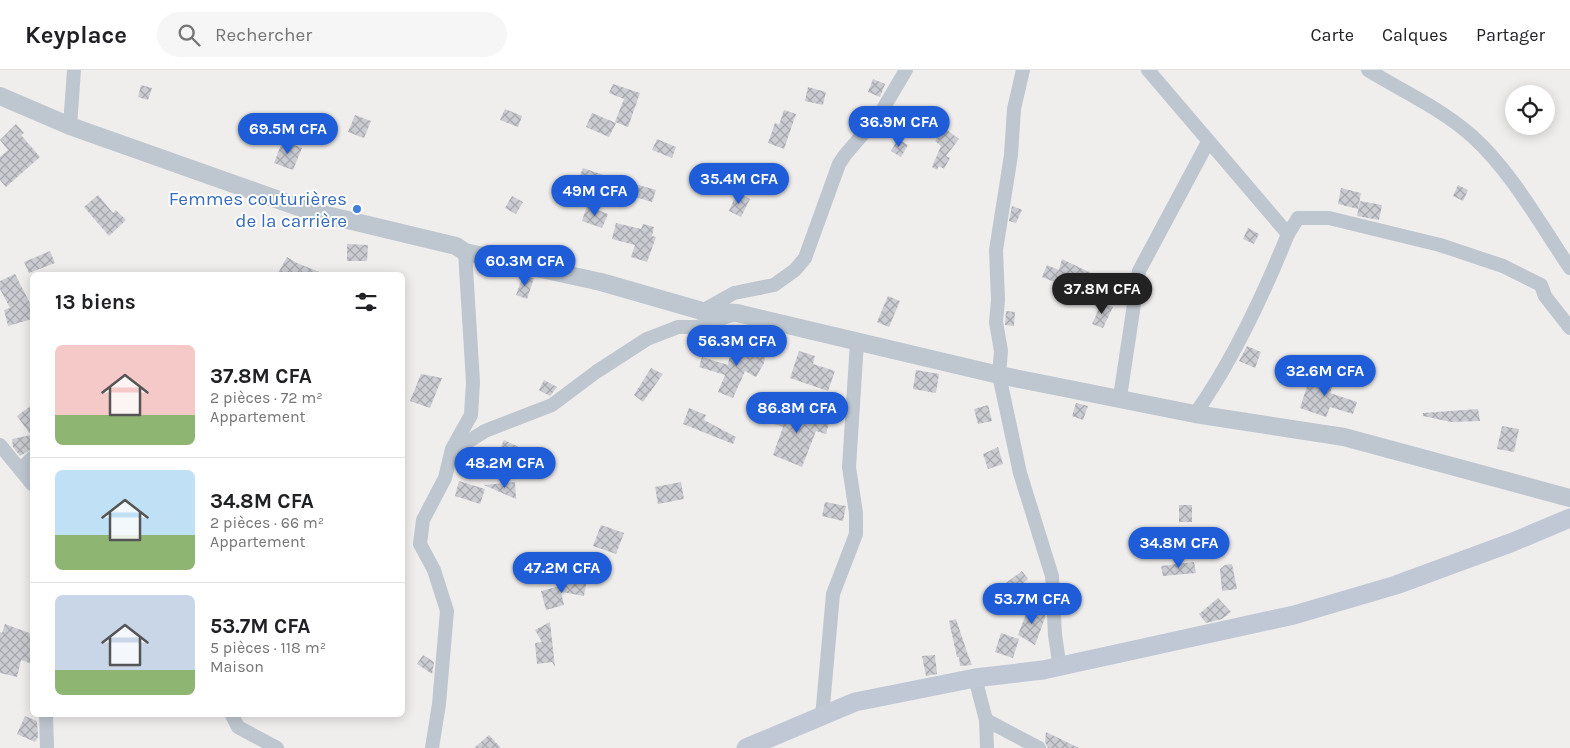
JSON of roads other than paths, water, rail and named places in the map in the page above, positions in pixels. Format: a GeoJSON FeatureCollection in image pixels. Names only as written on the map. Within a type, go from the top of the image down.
{"type":"FeatureCollection","features":[{"type":"Feature","properties":{"kind":"main road"},"geometry":{"type":"LineString","coordinates":[[746,748],[822,718],[855,702],[975,678],[1043,670],[1294,615],[1396,585],[1513,542],[1570,518]]}},
{"type":"Feature","properties":{"kind":"street"},"geometry":{"type":"LineString","coordinates":[[70,126],[72,99],[70,88],[74,70]]}},
{"type":"Feature","properties":{"kind":"street"},"geometry":{"type":"LineString","coordinates":[[702,311],[734,293],[774,285],[795,270],[805,258],[839,164],[845,154],[880,114],[906,70]]}},
{"type":"Feature","properties":{"kind":"street"},"geometry":{"type":"LineString","coordinates":[[1023,70],[1014,108],[1011,155],[996,250],[998,300],[996,322],[1001,351],[1000,375],[1020,473],[1052,576],[1055,635],[1059,662],[1043,670]]}},
{"type":"Feature","properties":{"kind":"street"},"geometry":{"type":"LineString","coordinates":[[1148,70],[1288,234]]}},
{"type":"Feature","properties":{"kind":"street"},"geometry":{"type":"LineString","coordinates":[[1368,70],[1444,116],[1471,135],[1498,164],[1570,268]]}},
{"type":"Feature","properties":{"kind":"street"},"geometry":{"type":"LineString","coordinates":[[0,96],[70,126],[310,211],[456,246],[465,252],[601,282],[702,311],[737,313],[1000,375],[1120,397],[1195,414],[1344,437],[1570,498]]}},
{"type":"Feature","properties":{"kind":"street"},"geometry":{"type":"LineString","coordinates":[[1120,397],[1139,271],[1208,142]]}},
{"type":"Feature","properties":{"kind":"street"},"geometry":{"type":"LineString","coordinates":[[1195,414],[1211,391],[1259,302],[1288,234],[1298,218],[1329,218],[1440,245],[1503,266],[1540,285],[1545,296],[1570,328]]}},
{"type":"Feature","properties":{"kind":"street"},"geometry":{"type":"LineString","coordinates":[[432,748],[439,704],[447,612],[434,570],[420,544],[423,520],[444,478],[452,449],[471,415],[473,382],[465,252]]}},
{"type":"Feature","properties":{"kind":"street"},"geometry":{"type":"LineString","coordinates":[[448,465],[469,441],[485,431],[552,405],[588,377],[647,339],[678,327],[697,327],[737,313]]}},
{"type":"Feature","properties":{"kind":"street"},"geometry":{"type":"LineString","coordinates":[[822,718],[833,594],[856,534],[856,513],[848,467],[860,342]]}},
{"type":"Feature","properties":{"kind":"street"},"geometry":{"type":"LineString","coordinates":[[0,445],[22,468],[30,481]]}},
{"type":"Feature","properties":{"kind":"street"},"geometry":{"type":"LineString","coordinates":[[22,468],[30,460]]}},
{"type":"Feature","properties":{"kind":"street"},"geometry":{"type":"LineString","coordinates":[[975,678],[986,720],[987,748]]}},
{"type":"Feature","properties":{"kind":"street"},"geometry":{"type":"LineString","coordinates":[[46,717],[47,748]]}},
{"type":"Feature","properties":{"kind":"street"},"geometry":{"type":"LineString","coordinates":[[233,717],[238,727],[277,748]]}},
{"type":"Feature","properties":{"kind":"street"},"geometry":{"type":"LineString","coordinates":[[986,720],[1038,748]]}},
{"type":"Feature","properties":{"kind":"place","name":"Femmes couturières de la carrière"},"geometry":{"type":"Point","coordinates":[357,209]}}]}
